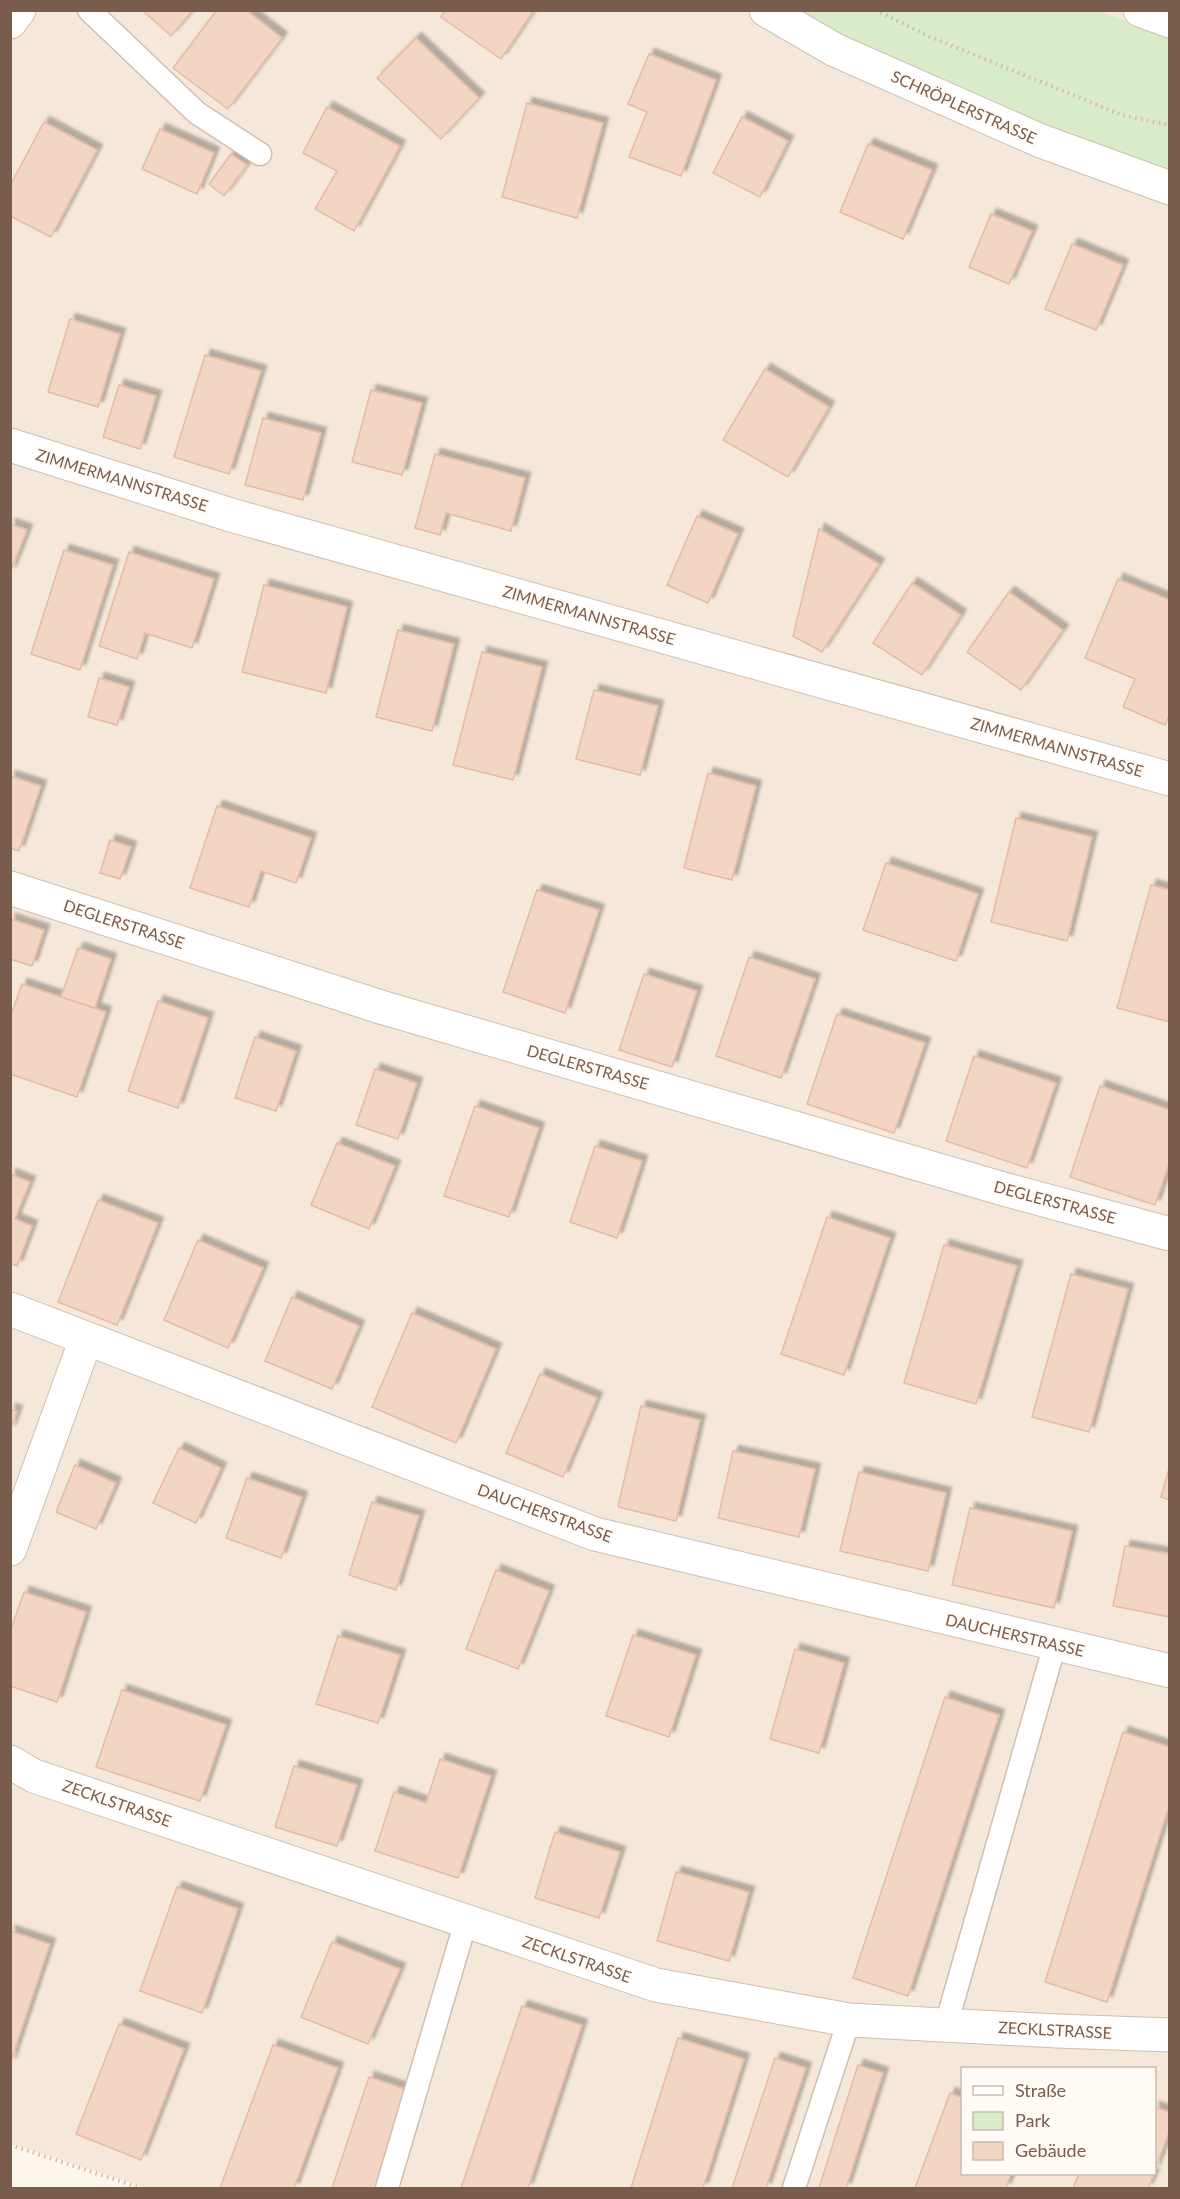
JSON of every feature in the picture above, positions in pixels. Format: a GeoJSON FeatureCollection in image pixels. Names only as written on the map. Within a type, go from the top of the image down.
{"type":"FeatureCollection","features":[{"type":"Feature","properties":{"kind":"street"},"geometry":{"type":"LineString","coordinates":[[10,22],[19,10]]}},
{"type":"Feature","properties":{"kind":"street","name":"SCHRÖPLERSTRASSE"},"geometry":{"type":"LineString","coordinates":[[766,10],[836,50],[1009,127],[1170,188]]}},
{"type":"Feature","properties":{"kind":"street"},"geometry":{"type":"LineString","coordinates":[[1140,10],[1170,21]]}},
{"type":"Feature","properties":{"kind":"street","name":"ZIMMERMANNSTRASSE"},"geometry":{"type":"LineString","coordinates":[[10,445],[231,514],[1170,779]]}},
{"type":"Feature","properties":{"kind":"street","name":"DEGLERSTRASSE"},"geometry":{"type":"LineString","coordinates":[[10,888],[384,1008],[1007,1190],[1170,1234]]}},
{"type":"Feature","properties":{"kind":"street","name":"DAUCHERSTRASSE"},"geometry":{"type":"LineString","coordinates":[[10,1309],[595,1534],[1170,1671]]}},
{"type":"Feature","properties":{"kind":"street"},"geometry":{"type":"LineString","coordinates":[[10,1549],[86,1339]]}},
{"type":"Feature","properties":{"kind":"street","name":"ZECKLSTRASSE"},"geometry":{"type":"LineString","coordinates":[[10,1762],[34,1776],[656,1985],[849,2020],[1170,2035]]}},
{"type":"Feature","properties":{"kind":"lane"},"geometry":{"type":"LineString","coordinates":[[89,10],[197,113],[260,154]]}},
{"type":"Feature","properties":{"kind":"lane"},"geometry":{"type":"LineString","coordinates":[[946,2025],[1055,1644]]}},
{"type":"Feature","properties":{"kind":"lane"},"geometry":{"type":"LineString","coordinates":[[387,2188],[466,1921]]}},
{"type":"Feature","properties":{"kind":"lane"},"geometry":{"type":"LineString","coordinates":[[794,2188],[849,2020]]}},
{"type":"Feature","properties":{"kind":"path"},"geometry":{"type":"LineString","coordinates":[[875,10],[928,36],[1122,115],[1170,125]]}},
{"type":"Feature","properties":{"kind":"path"},"geometry":{"type":"LineString","coordinates":[[10,2145],[141,2188]]}},
{"type":"Feature","properties":{"kind":"shaded area"},"geometry":{"type":"Polygon","coordinates":[[[11,11],[1169,11],[1169,2188],[147,2188],[11,2144],[11,11]]]}},
{"type":"Feature","properties":{"kind":"green space"},"geometry":{"type":"Polygon","coordinates":[[[784,11],[1098,11],[1169,36],[1169,174],[1047,133],[784,11]]]}},
{"type":"Feature","properties":{"kind":"building"},"geometry":{"type":"Polygon","coordinates":[[[142,10],[193,10],[171,36],[142,10]]]}},
{"type":"Feature","properties":{"kind":"building"},"geometry":{"type":"Polygon","coordinates":[[[217,10],[246,10],[282,38],[228,109],[173,68],[217,10]]]}},
{"type":"Feature","properties":{"kind":"building"},"geometry":{"type":"Polygon","coordinates":[[[445,10],[534,10],[501,59],[441,17],[445,10]]]}},
{"type":"Feature","properties":{"kind":"building"},"geometry":{"type":"Polygon","coordinates":[[[416,38],[479,98],[441,139],[377,78],[416,38]]]}},
{"type":"Feature","properties":{"kind":"building"},"geometry":{"type":"Polygon","coordinates":[[[649,54],[716,80],[681,176],[629,157],[647,112],[628,104],[649,54]]]}},
{"type":"Feature","properties":{"kind":"building"},"geometry":{"type":"Polygon","coordinates":[[[527,103],[603,123],[577,218],[502,197],[527,103]]]}},
{"type":"Feature","properties":{"kind":"building"},"geometry":{"type":"Polygon","coordinates":[[[327,107],[400,146],[354,231],[315,209],[337,171],[303,153],[327,107]]]}},
{"type":"Feature","properties":{"kind":"building"},"geometry":{"type":"Polygon","coordinates":[[[742,117],[788,141],[760,197],[713,173],[742,117]]]}},
{"type":"Feature","properties":{"kind":"building"},"geometry":{"type":"Polygon","coordinates":[[[44,122],[97,150],[51,237],[10,216],[10,186],[44,122]]]}},
{"type":"Feature","properties":{"kind":"building"},"geometry":{"type":"Polygon","coordinates":[[[160,129],[214,153],[197,194],[142,169],[160,129]]]}},
{"type":"Feature","properties":{"kind":"building"},"geometry":{"type":"Polygon","coordinates":[[[868,144],[932,170],[903,239],[840,212],[868,144]]]}},
{"type":"Feature","properties":{"kind":"building"},"geometry":{"type":"Polygon","coordinates":[[[231,154],[247,165],[224,196],[209,184],[231,154]]]}},
{"type":"Feature","properties":{"kind":"building"},"geometry":{"type":"Polygon","coordinates":[[[991,214],[1032,231],[1009,284],[969,267],[991,214]]]}},
{"type":"Feature","properties":{"kind":"building"},"geometry":{"type":"Polygon","coordinates":[[[1072,244],[1123,265],[1096,330],[1045,309],[1072,244]]]}},
{"type":"Feature","properties":{"kind":"building"},"geometry":{"type":"Polygon","coordinates":[[[70,319],[120,334],[98,407],[48,392],[70,319]]]}},
{"type":"Feature","properties":{"kind":"building"},"geometry":{"type":"Polygon","coordinates":[[[205,355],[261,371],[229,474],[174,457],[205,355]]]}},
{"type":"Feature","properties":{"kind":"building"},"geometry":{"type":"Polygon","coordinates":[[[765,369],[829,407],[788,477],[723,440],[765,369]]]}},
{"type":"Feature","properties":{"kind":"building"},"geometry":{"type":"Polygon","coordinates":[[[119,385],[156,396],[140,449],[103,437],[119,385]]]}},
{"type":"Feature","properties":{"kind":"building"},"geometry":{"type":"Polygon","coordinates":[[[371,390],[422,403],[402,475],[352,462],[371,390]]]}},
{"type":"Feature","properties":{"kind":"building"},"geometry":{"type":"Polygon","coordinates":[[[263,418],[321,433],[303,500],[245,485],[263,418]]]}},
{"type":"Feature","properties":{"kind":"building"},"geometry":{"type":"Polygon","coordinates":[[[435,454],[525,478],[511,531],[446,513],[440,535],[415,528],[435,454]]]}},
{"type":"Feature","properties":{"kind":"building"},"geometry":{"type":"Polygon","coordinates":[[[697,516],[738,534],[708,603],[667,585],[697,516]]]}},
{"type":"Feature","properties":{"kind":"building"},"geometry":{"type":"Polygon","coordinates":[[[10,524],[27,530],[10,573],[10,524]]]}},
{"type":"Feature","properties":{"kind":"building"},"geometry":{"type":"Polygon","coordinates":[[[819,529],[879,564],[822,652],[793,636],[819,529]]]}},
{"type":"Feature","properties":{"kind":"building"},"geometry":{"type":"Polygon","coordinates":[[[64,550],[113,565],[80,670],[31,654],[64,550]]]}},
{"type":"Feature","properties":{"kind":"building"},"geometry":{"type":"Polygon","coordinates":[[[129,552],[214,579],[192,648],[145,633],[137,659],[99,646],[129,552]]]}},
{"type":"Feature","properties":{"kind":"building"},"geometry":{"type":"Polygon","coordinates":[[[1118,579],[1170,600],[1170,713],[1165,725],[1123,707],[1135,679],[1085,658],[1118,579]]]}},
{"type":"Feature","properties":{"kind":"building"},"geometry":{"type":"Polygon","coordinates":[[[912,583],[961,615],[922,675],[873,643],[912,583]]]}},
{"type":"Feature","properties":{"kind":"building"},"geometry":{"type":"Polygon","coordinates":[[[264,585],[347,607],[326,693],[242,672],[264,585]]]}},
{"type":"Feature","properties":{"kind":"building"},"geometry":{"type":"Polygon","coordinates":[[[1009,592],[1063,630],[1021,690],[967,652],[1009,592]]]}},
{"type":"Feature","properties":{"kind":"building"},"geometry":{"type":"Polygon","coordinates":[[[398,630],[454,644],[432,731],[376,717],[398,630]]]}},
{"type":"Feature","properties":{"kind":"building"},"geometry":{"type":"Polygon","coordinates":[[[482,652],[542,667],[513,780],[453,765],[482,652]]]}},
{"type":"Feature","properties":{"kind":"building"},"geometry":{"type":"Polygon","coordinates":[[[99,678],[129,687],[117,725],[88,717],[99,678]]]}},
{"type":"Feature","properties":{"kind":"building"},"geometry":{"type":"Polygon","coordinates":[[[594,690],[658,706],[640,775],[576,759],[594,690]]]}},
{"type":"Feature","properties":{"kind":"building"},"geometry":{"type":"Polygon","coordinates":[[[708,773],[756,786],[732,880],[684,868],[708,773]]]}},
{"type":"Feature","properties":{"kind":"building"},"geometry":{"type":"Polygon","coordinates":[[[10,776],[41,786],[19,851],[10,848],[10,776]]]}},
{"type":"Feature","properties":{"kind":"building"},"geometry":{"type":"Polygon","coordinates":[[[217,806],[311,838],[296,883],[261,871],[249,907],[190,888],[217,806]]]}},
{"type":"Feature","properties":{"kind":"building"},"geometry":{"type":"Polygon","coordinates":[[[1016,818],[1092,837],[1067,941],[991,922],[1016,818]]]}},
{"type":"Feature","properties":{"kind":"building"},"geometry":{"type":"Polygon","coordinates":[[[110,840],[131,847],[120,879],[100,873],[110,840]]]}},
{"type":"Feature","properties":{"kind":"building"},"geometry":{"type":"Polygon","coordinates":[[[886,863],[978,894],[956,961],[863,930],[886,863]]]}},
{"type":"Feature","properties":{"kind":"building"},"geometry":{"type":"Polygon","coordinates":[[[1151,885],[1170,890],[1170,1022],[1117,1008],[1151,885]]]}},
{"type":"Feature","properties":{"kind":"building"},"geometry":{"type":"Polygon","coordinates":[[[537,890],[599,910],[565,1013],[503,992],[537,890]]]}},
{"type":"Feature","properties":{"kind":"building"},"geometry":{"type":"Polygon","coordinates":[[[10,919],[44,930],[32,966],[10,959],[10,919]]]}},
{"type":"Feature","properties":{"kind":"building"},"geometry":{"type":"Polygon","coordinates":[[[78,948],[111,959],[95,1008],[61,997],[78,948]]]}},
{"type":"Feature","properties":{"kind":"building"},"geometry":{"type":"Polygon","coordinates":[[[749,957],[815,979],[781,1078],[716,1056],[749,957]]]}},
{"type":"Feature","properties":{"kind":"building"},"geometry":{"type":"Polygon","coordinates":[[[644,974],[697,991],[672,1067],[619,1050],[644,974]]]}},
{"type":"Feature","properties":{"kind":"building"},"geometry":{"type":"Polygon","coordinates":[[[22,984],[106,1012],[77,1097],[10,1074],[10,1018],[22,984]]]}},
{"type":"Feature","properties":{"kind":"building"},"geometry":{"type":"Polygon","coordinates":[[[158,1001],[208,1018],[178,1108],[128,1091],[158,1001]]]}},
{"type":"Feature","properties":{"kind":"building"},"geometry":{"type":"Polygon","coordinates":[[[837,1014],[925,1043],[894,1133],[807,1104],[837,1014]]]}},
{"type":"Feature","properties":{"kind":"building"},"geometry":{"type":"Polygon","coordinates":[[[255,1037],[296,1051],[276,1111],[235,1098],[255,1037]]]}},
{"type":"Feature","properties":{"kind":"building"},"geometry":{"type":"Polygon","coordinates":[[[974,1056],[1056,1083],[1027,1168],[946,1141],[974,1056]]]}},
{"type":"Feature","properties":{"kind":"building"},"geometry":{"type":"Polygon","coordinates":[[[375,1069],[417,1083],[398,1139],[356,1125],[375,1069]]]}},
{"type":"Feature","properties":{"kind":"building"},"geometry":{"type":"Polygon","coordinates":[[[1100,1086],[1170,1110],[1170,1161],[1155,1205],[1070,1177],[1100,1086]]]}},
{"type":"Feature","properties":{"kind":"building"},"geometry":{"type":"Polygon","coordinates":[[[475,1106],[539,1128],[509,1217],[444,1196],[475,1106]]]}},
{"type":"Feature","properties":{"kind":"building"},"geometry":{"type":"Polygon","coordinates":[[[337,1143],[395,1166],[369,1229],[311,1205],[337,1143]]]}},
{"type":"Feature","properties":{"kind":"building"},"geometry":{"type":"Polygon","coordinates":[[[595,1146],[642,1161],[617,1238],[570,1222],[595,1146]]]}},
{"type":"Feature","properties":{"kind":"building"},"geometry":{"type":"Polygon","coordinates":[[[10,1174],[30,1182],[15,1219],[32,1226],[17,1266],[10,1263],[10,1174]]]}},
{"type":"Feature","properties":{"kind":"building"},"geometry":{"type":"Polygon","coordinates":[[[98,1200],[158,1223],[117,1325],[58,1302],[98,1200]]]}},
{"type":"Feature","properties":{"kind":"building"},"geometry":{"type":"Polygon","coordinates":[[[827,1217],[890,1238],[844,1375],[781,1354],[827,1217]]]}},
{"type":"Feature","properties":{"kind":"building"},"geometry":{"type":"Polygon","coordinates":[[[198,1240],[263,1268],[228,1348],[164,1320],[198,1240]]]}},
{"type":"Feature","properties":{"kind":"building"},"geometry":{"type":"Polygon","coordinates":[[[944,1245],[1017,1266],[976,1404],[904,1383],[944,1245]]]}},
{"type":"Feature","properties":{"kind":"building"},"geometry":{"type":"Polygon","coordinates":[[[1071,1274],[1128,1289],[1089,1432],[1032,1417],[1071,1274]]]}},
{"type":"Feature","properties":{"kind":"building"},"geometry":{"type":"Polygon","coordinates":[[[292,1297],[359,1326],[332,1389],[265,1361],[292,1297]]]}},
{"type":"Feature","properties":{"kind":"building"},"geometry":{"type":"Polygon","coordinates":[[[412,1313],[496,1349],[456,1443],[372,1407],[412,1313]]]}},
{"type":"Feature","properties":{"kind":"building"},"geometry":{"type":"Polygon","coordinates":[[[540,1374],[597,1398],[563,1477],[506,1453],[540,1374]]]}},
{"type":"Feature","properties":{"kind":"building"},"geometry":{"type":"Polygon","coordinates":[[[641,1406],[700,1420],[676,1521],[618,1507],[641,1406]]]}},
{"type":"Feature","properties":{"kind":"building"},"geometry":{"type":"Polygon","coordinates":[[[10,1409],[17,1411],[10,1431],[10,1409]]]}},
{"type":"Feature","properties":{"kind":"building"},"geometry":{"type":"Polygon","coordinates":[[[179,1448],[221,1468],[196,1523],[153,1503],[179,1448]]]}},
{"type":"Feature","properties":{"kind":"building"},"geometry":{"type":"Polygon","coordinates":[[[733,1451],[815,1469],[799,1537],[718,1518],[733,1451]]]}},
{"type":"Feature","properties":{"kind":"building"},"geometry":{"type":"Polygon","coordinates":[[[75,1465],[116,1483],[96,1529],[56,1512],[75,1465]]]}},
{"type":"Feature","properties":{"kind":"building"},"geometry":{"type":"Polygon","coordinates":[[[1170,1465],[1170,1500],[1161,1497],[1170,1465]]]}},
{"type":"Feature","properties":{"kind":"building"},"geometry":{"type":"Polygon","coordinates":[[[859,1472],[946,1493],[928,1571],[840,1551],[859,1472]]]}},
{"type":"Feature","properties":{"kind":"building"},"geometry":{"type":"Polygon","coordinates":[[[247,1478],[302,1497],[281,1558],[226,1538],[247,1478]]]}},
{"type":"Feature","properties":{"kind":"building"},"geometry":{"type":"Polygon","coordinates":[[[372,1502],[419,1516],[396,1590],[349,1575],[372,1502]]]}},
{"type":"Feature","properties":{"kind":"building"},"geometry":{"type":"Polygon","coordinates":[[[970,1508],[1072,1531],[1054,1608],[952,1585],[970,1508]]]}},
{"type":"Feature","properties":{"kind":"building"},"geometry":{"type":"Polygon","coordinates":[[[1125,1546],[1170,1554],[1170,1617],[1113,1606],[1125,1546]]]}},
{"type":"Feature","properties":{"kind":"building"},"geometry":{"type":"Polygon","coordinates":[[[496,1570],[549,1591],[518,1669],[466,1649],[496,1570]]]}},
{"type":"Feature","properties":{"kind":"building"},"geometry":{"type":"Polygon","coordinates":[[[24,1592],[86,1612],[57,1702],[10,1686],[10,1632],[24,1592]]]}},
{"type":"Feature","properties":{"kind":"building"},"geometry":{"type":"Polygon","coordinates":[[[633,1635],[696,1655],[669,1737],[606,1716],[633,1635]]]}},
{"type":"Feature","properties":{"kind":"building"},"geometry":{"type":"Polygon","coordinates":[[[338,1636],[400,1655],[378,1723],[316,1704],[338,1636]]]}},
{"type":"Feature","properties":{"kind":"building"},"geometry":{"type":"Polygon","coordinates":[[[795,1649],[844,1663],[819,1753],[770,1739],[795,1649]]]}},
{"type":"Feature","properties":{"kind":"building"},"geometry":{"type":"Polygon","coordinates":[[[122,1690],[226,1725],[200,1801],[96,1767],[122,1690]]]}},
{"type":"Feature","properties":{"kind":"building"},"geometry":{"type":"Polygon","coordinates":[[[945,1697],[999,1715],[908,1996],[853,1978],[945,1697]]]}},
{"type":"Feature","properties":{"kind":"building"},"geometry":{"type":"Polygon","coordinates":[[[1123,1732],[1170,1747],[1170,1803],[1107,2002],[1045,1982],[1123,1732]]]}},
{"type":"Feature","properties":{"kind":"building"},"geometry":{"type":"Polygon","coordinates":[[[440,1759],[491,1776],[458,1878],[375,1851],[394,1792],[426,1803],[440,1759]]]}},
{"type":"Feature","properties":{"kind":"building"},"geometry":{"type":"Polygon","coordinates":[[[294,1766],[357,1785],[337,1846],[275,1827],[294,1766]]]}},
{"type":"Feature","properties":{"kind":"building"},"geometry":{"type":"Polygon","coordinates":[[[555,1832],[620,1852],[599,1918],[535,1898],[555,1832]]]}},
{"type":"Feature","properties":{"kind":"building"},"geometry":{"type":"Polygon","coordinates":[[[676,1872],[749,1892],[729,1961],[657,1941],[676,1872]]]}},
{"type":"Feature","properties":{"kind":"building"},"geometry":{"type":"Polygon","coordinates":[[[177,1887],[238,1909],[202,2013],[140,1991],[177,1887]]]}},
{"type":"Feature","properties":{"kind":"building"},"geometry":{"type":"Polygon","coordinates":[[[10,1931],[50,1944],[10,2064],[10,1931]]]}},
{"type":"Feature","properties":{"kind":"building"},"geometry":{"type":"Polygon","coordinates":[[[332,1942],[400,1969],[368,2044],[301,2017],[332,1942]]]}},
{"type":"Feature","properties":{"kind":"building"},"geometry":{"type":"Polygon","coordinates":[[[522,2006],[582,2025],[528,2188],[461,2188],[522,2006]]]}},
{"type":"Feature","properties":{"kind":"building"},"geometry":{"type":"Polygon","coordinates":[[[119,2024],[184,2049],[141,2160],[76,2134],[119,2024]]]}},
{"type":"Feature","properties":{"kind":"building"},"geometry":{"type":"Polygon","coordinates":[[[678,2038],[744,2059],[703,2188],[631,2188],[678,2038]]]}},
{"type":"Feature","properties":{"kind":"building"},"geometry":{"type":"Polygon","coordinates":[[[273,2045],[338,2068],[294,2188],[220,2188],[273,2045]]]}},
{"type":"Feature","properties":{"kind":"building"},"geometry":{"type":"Polygon","coordinates":[[[775,2058],[806,2068],[766,2188],[732,2188],[775,2058]]]}},
{"type":"Feature","properties":{"kind":"building"},"geometry":{"type":"Polygon","coordinates":[[[858,2065],[883,2073],[846,2188],[819,2188],[858,2065]]]}},
{"type":"Feature","properties":{"kind":"building"},"geometry":{"type":"Polygon","coordinates":[[[369,2077],[408,2090],[376,2188],[332,2188],[369,2077]]]}},
{"type":"Feature","properties":{"kind":"building"},"geometry":{"type":"Polygon","coordinates":[[[950,2093],[961,2098],[961,2175],[1011,2175],[1006,2188],[915,2188],[950,2093]]]}},
{"type":"Feature","properties":{"kind":"building"},"geometry":{"type":"Polygon","coordinates":[[[1156,2108],[1170,2112],[1170,2130],[1156,2166],[1156,2108]]]}},
{"type":"Feature","properties":{"kind":"building"},"geometry":{"type":"Polygon","coordinates":[[[1079,2175],[1154,2175],[1148,2188],[1073,2188],[1079,2175]]]}}]}
